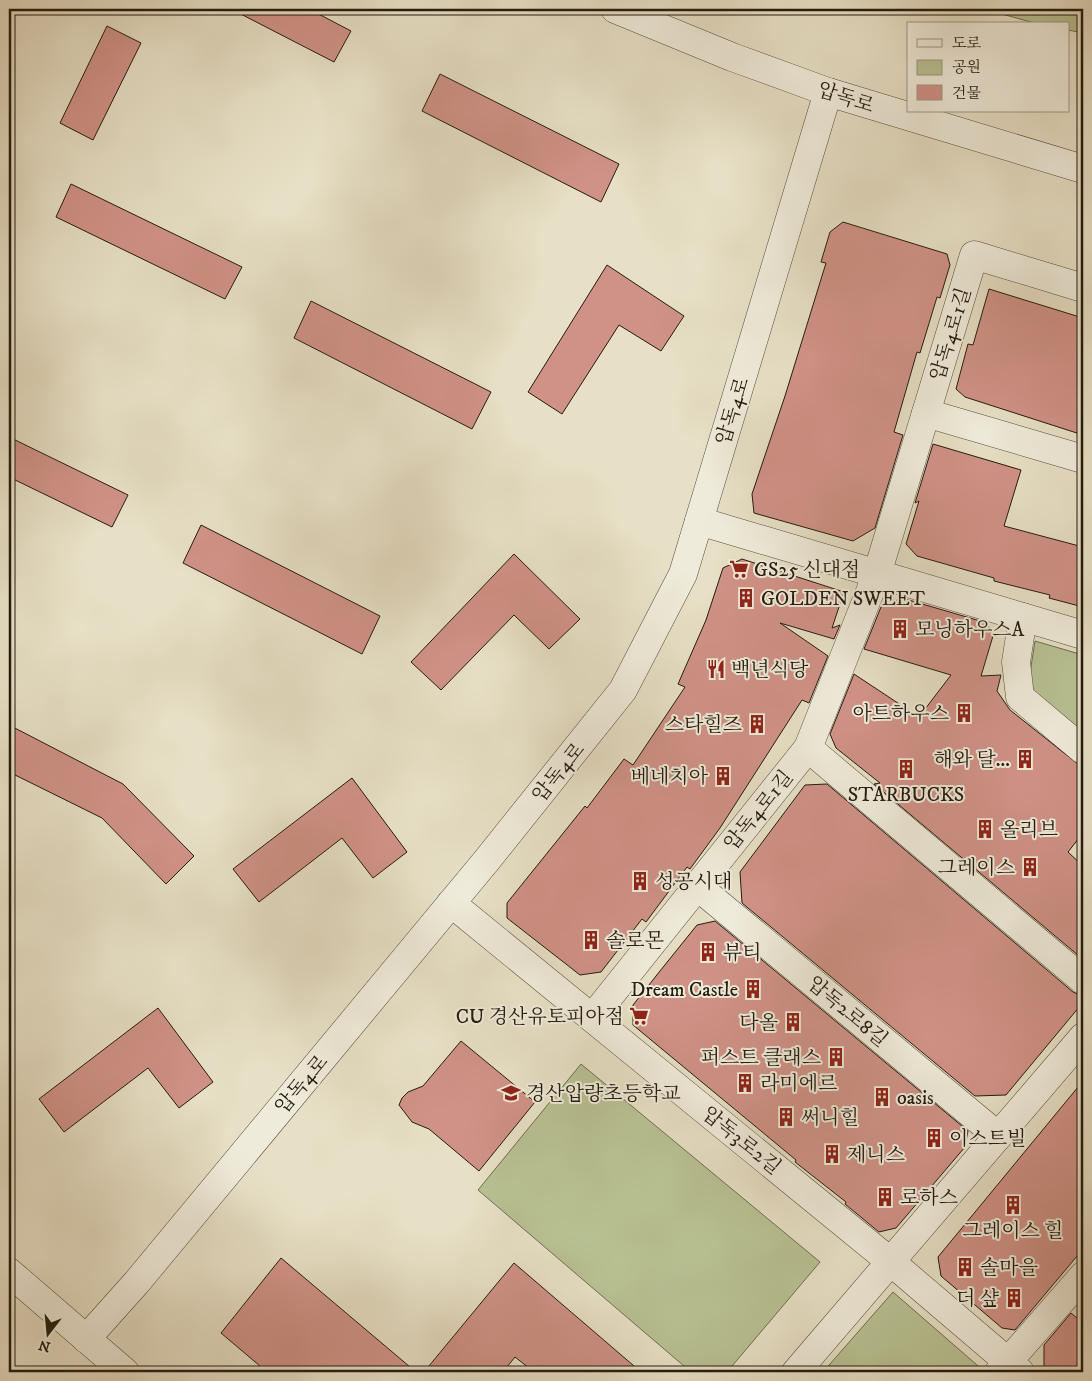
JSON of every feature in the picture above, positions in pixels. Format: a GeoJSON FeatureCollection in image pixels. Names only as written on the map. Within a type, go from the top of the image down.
{"type":"FeatureCollection","features":[{"type":"Feature","properties":{"kind":"street","name":"압독로"},"geometry":{"type":"LineString","coordinates":[[615,9],[732,57],[828,92],[1083,169]]}},
{"type":"Feature","properties":{"kind":"street","name":"압독4로"},"geometry":{"type":"LineString","coordinates":[[86,1339],[134,1285],[451,903],[623,690],[683,574],[828,92]]}},
{"type":"Feature","properties":{"kind":"street","name":"압독4로1길"},"geometry":{"type":"LineString","coordinates":[[592,1018],[808,748],[877,574],[974,255],[1083,288]]}},
{"type":"Feature","properties":{"kind":"street"},"geometry":{"type":"LineString","coordinates":[[926,413],[1083,459]]}},
{"type":"Feature","properties":{"kind":"street"},"geometry":{"type":"LineString","coordinates":[[699,521],[1083,635]]}},
{"type":"Feature","properties":{"kind":"street"},"geometry":{"type":"LineString","coordinates":[[1023,617],[1016,662],[1020,697],[1083,750]]}},
{"type":"Feature","properties":{"kind":"street"},"geometry":{"type":"LineString","coordinates":[[808,748],[1083,980]]}},
{"type":"Feature","properties":{"kind":"street","name":"압독2로8길"},"geometry":{"type":"LineString","coordinates":[[697,886],[998,1136]]}},
{"type":"Feature","properties":{"kind":"street","name":"압독3로2길"},"geometry":{"type":"LineString","coordinates":[[451,903],[891,1262],[1009,1369],[1083,1276]]}},
{"type":"Feature","properties":{"kind":"street"},"geometry":{"type":"LineString","coordinates":[[796,1372],[1083,1037]]}},
{"type":"Feature","properties":{"kind":"street"},"geometry":{"type":"LineString","coordinates":[[9,1272],[125,1372]]}},
{"type":"Feature","properties":{"kind":"green space"},"geometry":{"type":"Polygon","coordinates":[[[984,9],[1083,9],[1083,33],[1070,30],[1070,22],[1031,22],[984,9]]]}},
{"type":"Feature","properties":{"kind":"green space"},"geometry":{"type":"Polygon","coordinates":[[[1035,641],[1083,655],[1083,733],[1028,686],[1035,641]]]}},
{"type":"Feature","properties":{"kind":"green space"},"geometry":{"type":"Polygon","coordinates":[[[581,1064],[820,1262],[727,1372],[691,1372],[478,1190],[581,1064]]]}},
{"type":"Feature","properties":{"kind":"green space"},"geometry":{"type":"Polygon","coordinates":[[[893,1292],[985,1372],[823,1372],[893,1292]]]}},
{"type":"Feature","properties":{"kind":"building"},"geometry":{"type":"Polygon","coordinates":[[[231,9],[309,9],[351,31],[334,62],[231,9]]]}},
{"type":"Feature","properties":{"kind":"building"},"geometry":{"type":"Polygon","coordinates":[[[107,26],[141,43],[93,140],[60,123],[107,26]]]}},
{"type":"Feature","properties":{"kind":"building"},"geometry":{"type":"Polygon","coordinates":[[[440,74],[619,164],[601,202],[422,111],[440,74]]]}},
{"type":"Feature","properties":{"kind":"building"},"geometry":{"type":"Polygon","coordinates":[[[71,184],[242,267],[225,299],[56,217],[71,184]]]}},
{"type":"Feature","properties":{"kind":"building"},"geometry":{"type":"Polygon","coordinates":[[[843,222],[947,254],[950,265],[940,298],[937,297],[920,353],[917,352],[894,432],[903,435],[875,528],[853,541],[754,513],[752,494],[785,396],[826,263],[821,262],[830,232],[843,222]]]}},
{"type":"Feature","properties":{"kind":"building"},"geometry":{"type":"Polygon","coordinates":[[[607,265],[684,316],[661,351],[619,325],[562,414],[528,392],[607,265]]]}},
{"type":"Feature","properties":{"kind":"building"},"geometry":{"type":"Polygon","coordinates":[[[989,289],[1083,318],[1083,435],[965,397],[956,389],[968,344],[973,345],[989,289]]]}},
{"type":"Feature","properties":{"kind":"building"},"geometry":{"type":"Polygon","coordinates":[[[311,301],[491,392],[472,429],[294,338],[311,301]]]}},
{"type":"Feature","properties":{"kind":"building"},"geometry":{"type":"Polygon","coordinates":[[[9,437],[128,495],[112,527],[9,477],[9,437]]]}},
{"type":"Feature","properties":{"kind":"building"},"geometry":{"type":"Polygon","coordinates":[[[933,444],[1021,470],[1004,526],[1083,547],[1083,607],[1049,598],[1050,595],[994,581],[994,578],[917,556],[906,544],[919,501],[915,503],[933,444]]]}},
{"type":"Feature","properties":{"kind":"building"},"geometry":{"type":"Polygon","coordinates":[[[201,525],[380,616],[362,654],[183,563],[201,525]]]}},
{"type":"Feature","properties":{"kind":"building"},"geometry":{"type":"Polygon","coordinates":[[[514,554],[580,619],[549,649],[514,615],[441,690],[411,662],[514,554]]]}},
{"type":"Feature","properties":{"kind":"building"},"geometry":{"type":"Polygon","coordinates":[[[742,559],[844,592],[832,628],[840,625],[834,639],[780,623],[828,656],[809,703],[802,700],[720,828],[690,869],[687,867],[646,922],[642,919],[601,972],[580,975],[507,918],[507,903],[585,806],[587,808],[624,759],[633,765],[685,687],[678,684],[706,620],[723,568],[742,559]]]}},
{"type":"Feature","properties":{"kind":"building"},"geometry":{"type":"Polygon","coordinates":[[[902,598],[987,623],[993,636],[981,676],[1001,675],[997,691],[1010,710],[1083,768],[1083,833],[1068,852],[1083,866],[1083,956],[1079,952],[1079,956],[874,784],[880,783],[836,748],[830,734],[854,674],[919,717],[951,675],[864,649],[881,607],[902,598]]]}},
{"type":"Feature","properties":{"kind":"building"},"geometry":{"type":"Polygon","coordinates":[[[9,725],[123,784],[194,856],[166,884],[102,818],[9,772],[9,725]]]}},
{"type":"Feature","properties":{"kind":"building"},"geometry":{"type":"Polygon","coordinates":[[[352,778],[407,852],[373,878],[342,838],[259,902],[233,869],[352,778]]]}},
{"type":"Feature","properties":{"kind":"building"},"geometry":{"type":"Polygon","coordinates":[[[827,784],[1073,992],[1080,995],[1080,1006],[1006,1095],[975,1096],[742,903],[740,872],[805,785],[827,784]]]}},
{"type":"Feature","properties":{"kind":"building"},"geometry":{"type":"Polygon","coordinates":[[[715,921],[968,1131],[965,1147],[896,1228],[879,1232],[845,1204],[846,1202],[795,1162],[796,1160],[633,1025],[633,1005],[697,925],[715,921]]]}},
{"type":"Feature","properties":{"kind":"building"},"geometry":{"type":"Polygon","coordinates":[[[158,1008],[213,1082],[179,1108],[148,1068],[64,1132],[39,1099],[158,1008]]]}},
{"type":"Feature","properties":{"kind":"building"},"geometry":{"type":"Polygon","coordinates":[[[461,1041],[535,1102],[479,1171],[429,1129],[412,1122],[399,1105],[402,1098],[408,1092],[423,1086],[461,1041]]]}},
{"type":"Feature","properties":{"kind":"building"},"geometry":{"type":"Polygon","coordinates":[[[1083,1081],[1083,1249],[1015,1330],[1002,1328],[941,1276],[938,1257],[1083,1081]]]}},
{"type":"Feature","properties":{"kind":"building"},"geometry":{"type":"Polygon","coordinates":[[[281,1258],[416,1372],[267,1372],[221,1333],[281,1258]]]}},
{"type":"Feature","properties":{"kind":"building"},"geometry":{"type":"Polygon","coordinates":[[[514,1263],[641,1372],[534,1372],[515,1357],[503,1372],[424,1372],[514,1263]]]}},
{"type":"Feature","properties":{"kind":"building"},"geometry":{"type":"Polygon","coordinates":[[[1071,1313],[1083,1323],[1083,1372],[1044,1372],[1044,1345],[1071,1313]]]}},
{"type":"Feature","properties":{"kind":"place","name":"GS25 신대점"},"geometry":{"type":"Point","coordinates":[739,569]}},
{"type":"Feature","properties":{"kind":"place","name":"GOLDEN SWEET"},"geometry":{"type":"Point","coordinates":[746,598]}},
{"type":"Feature","properties":{"kind":"place","name":"모닝하우스A"},"geometry":{"type":"Point","coordinates":[900,629]}},
{"type":"Feature","properties":{"kind":"place","name":"백년식당"},"geometry":{"type":"Point","coordinates":[716,669]}},
{"type":"Feature","properties":{"kind":"place","name":"아트하우스"},"geometry":{"type":"Point","coordinates":[964,713]}},
{"type":"Feature","properties":{"kind":"place","name":"스타힐즈"},"geometry":{"type":"Point","coordinates":[757,724]}},
{"type":"Feature","properties":{"kind":"place","name":"해와 달..."},"geometry":{"type":"Point","coordinates":[1025,759]}},
{"type":"Feature","properties":{"kind":"place","name":"STARBUCKS"},"geometry":{"type":"Point","coordinates":[906,769]}},
{"type":"Feature","properties":{"kind":"place","name":"베네치아"},"geometry":{"type":"Point","coordinates":[723,776]}},
{"type":"Feature","properties":{"kind":"place","name":"올리브"},"geometry":{"type":"Point","coordinates":[985,829]}},
{"type":"Feature","properties":{"kind":"place","name":"그레이스"},"geometry":{"type":"Point","coordinates":[1030,867]}},
{"type":"Feature","properties":{"kind":"place","name":"성공시대"},"geometry":{"type":"Point","coordinates":[640,881]}},
{"type":"Feature","properties":{"kind":"place","name":"솔로몬"},"geometry":{"type":"Point","coordinates":[591,940]}},
{"type":"Feature","properties":{"kind":"place","name":"뷰티"},"geometry":{"type":"Point","coordinates":[708,952]}},
{"type":"Feature","properties":{"kind":"place","name":"Dream Castle"},"geometry":{"type":"Point","coordinates":[753,989]}},
{"type":"Feature","properties":{"kind":"place","name":"CU 경산유토피아점"},"geometry":{"type":"Point","coordinates":[639,1016]}},
{"type":"Feature","properties":{"kind":"place","name":"다올"},"geometry":{"type":"Point","coordinates":[793,1022]}},
{"type":"Feature","properties":{"kind":"place","name":"퍼스트 클래스"},"geometry":{"type":"Point","coordinates":[836,1057]}},
{"type":"Feature","properties":{"kind":"place","name":"라미에르"},"geometry":{"type":"Point","coordinates":[745,1083]}},
{"type":"Feature","properties":{"kind":"place","name":"경산압량초등학교"},"geometry":{"type":"Point","coordinates":[511,1093]}},
{"type":"Feature","properties":{"kind":"place","name":"oasis"},"geometry":{"type":"Point","coordinates":[882,1097]}},
{"type":"Feature","properties":{"kind":"place","name":"써니힐"},"geometry":{"type":"Point","coordinates":[786,1117]}},
{"type":"Feature","properties":{"kind":"place","name":"이스트빌"},"geometry":{"type":"Point","coordinates":[934,1138]}},
{"type":"Feature","properties":{"kind":"place","name":"제니스"},"geometry":{"type":"Point","coordinates":[832,1154]}},
{"type":"Feature","properties":{"kind":"place","name":"로하스"},"geometry":{"type":"Point","coordinates":[885,1197]}},
{"type":"Feature","properties":{"kind":"place","name":"그레이스 힐"},"geometry":{"type":"Point","coordinates":[1013,1205]}},
{"type":"Feature","properties":{"kind":"place","name":"솔마을"},"geometry":{"type":"Point","coordinates":[965,1267]}},
{"type":"Feature","properties":{"kind":"place","name":"더 샾"},"geometry":{"type":"Point","coordinates":[1014,1298]}}]}
